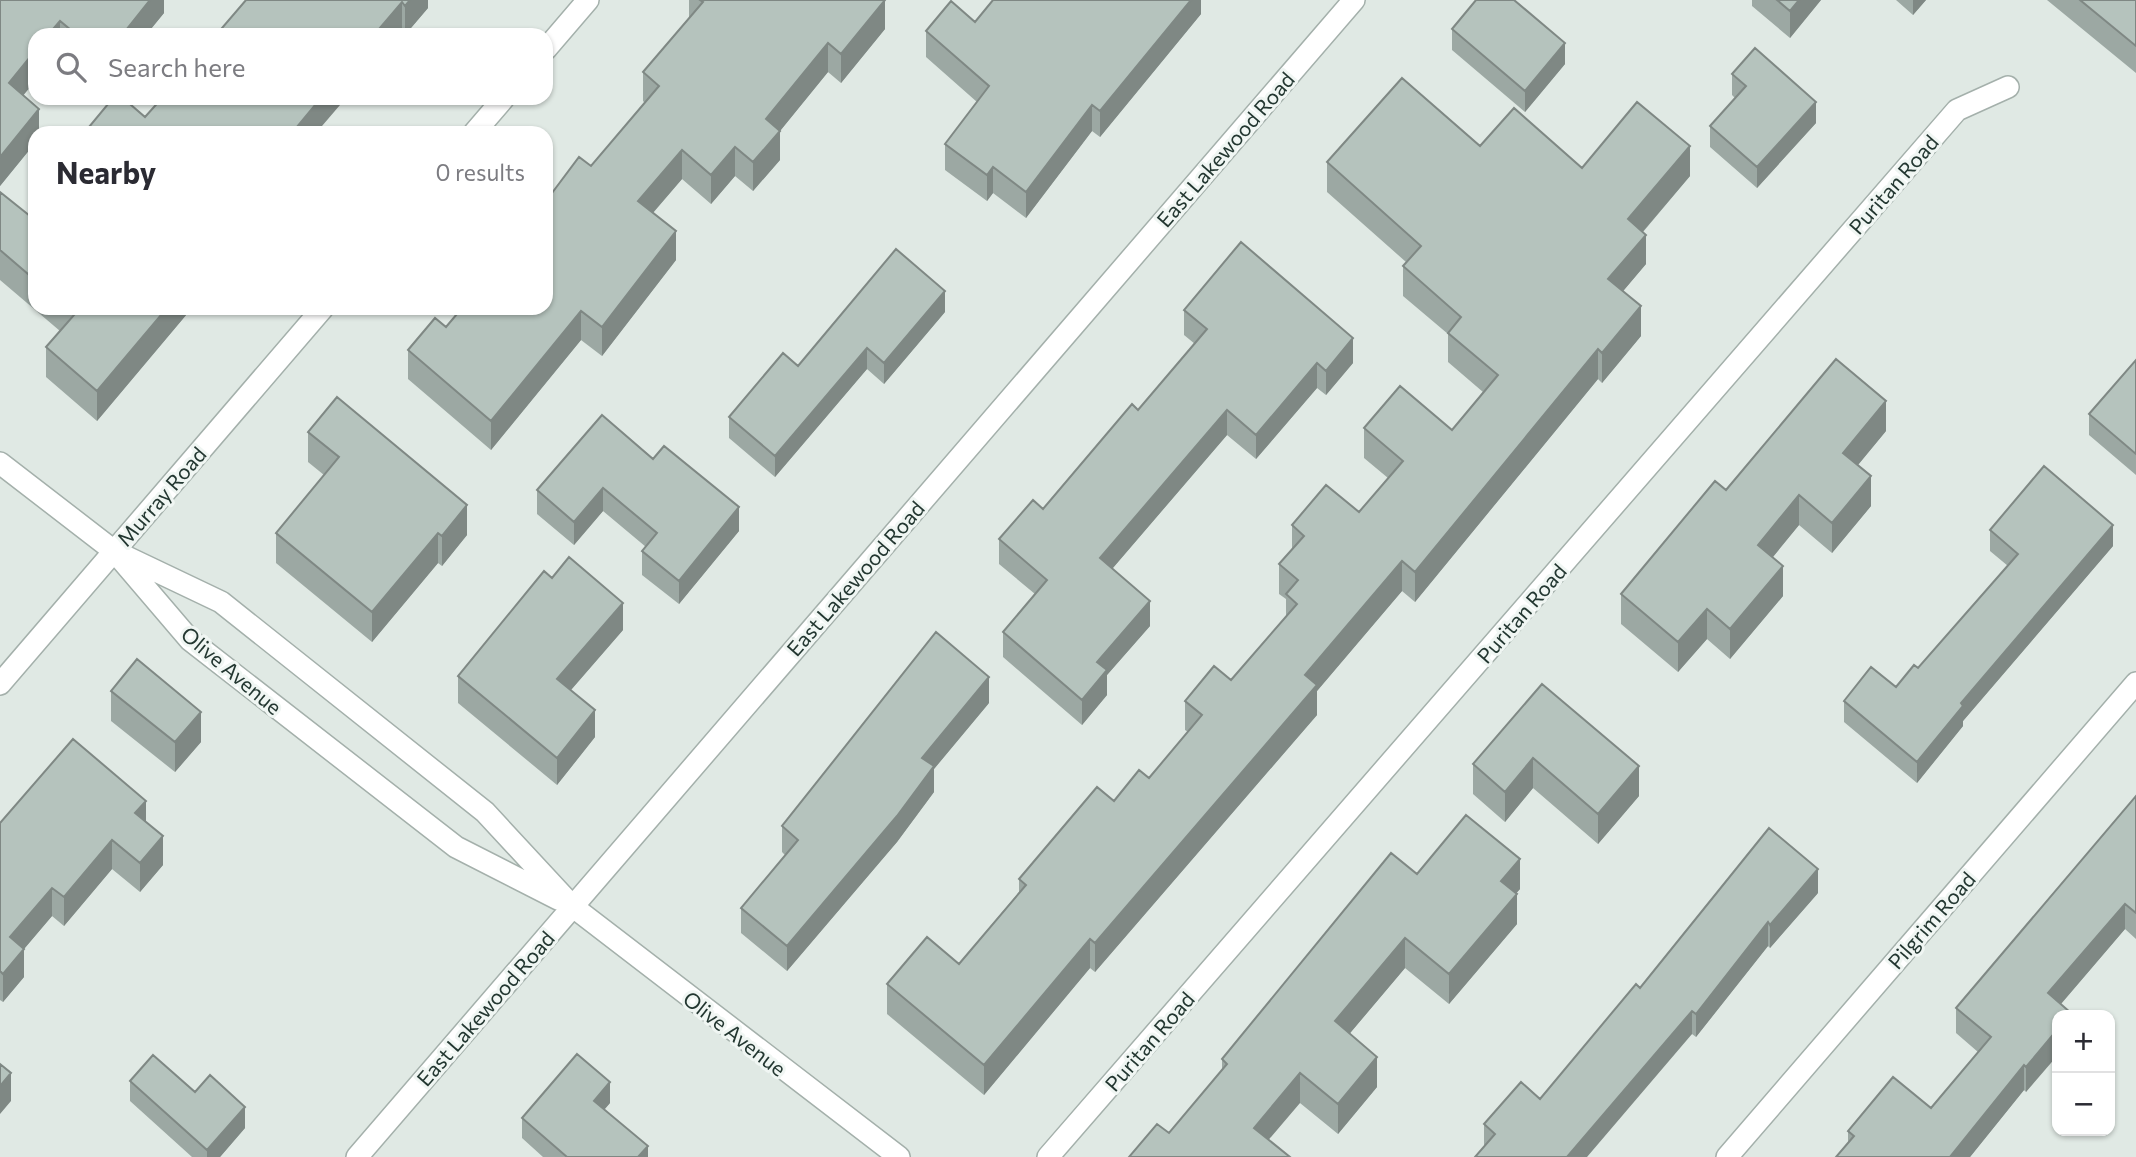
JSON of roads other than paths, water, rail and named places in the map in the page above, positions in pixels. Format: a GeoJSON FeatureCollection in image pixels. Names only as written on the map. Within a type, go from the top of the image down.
{"type":"FeatureCollection","features":[{"type":"Feature","properties":{"kind":"street"},"geometry":{"type":"LineString","coordinates":[[553,41],[589,0]]}},
{"type":"Feature","properties":{"kind":"street","name":"East Lakewood Road"},"geometry":{"type":"LineString","coordinates":[[357,1157],[1354,0]]}},
{"type":"Feature","properties":{"kind":"street","name":"Puritan Road"},"geometry":{"type":"LineString","coordinates":[[1048,1157],[1957,110],[2008,87]]}},
{"type":"Feature","properties":{"kind":"street"},"geometry":{"type":"LineString","coordinates":[[480,126],[498,105]]}},
{"type":"Feature","properties":{"kind":"street","name":"Murray Road"},"geometry":{"type":"LineString","coordinates":[[0,684],[317,315]]}},
{"type":"Feature","properties":{"kind":"street"},"geometry":{"type":"LineString","coordinates":[[0,463],[114,551]]}},
{"type":"Feature","properties":{"kind":"street","name":"Olive Avenue"},"geometry":{"type":"LineString","coordinates":[[114,551],[190,640],[456,847],[572,906]]}},
{"type":"Feature","properties":{"kind":"street","name":"Olive Avenue"},"geometry":{"type":"LineString","coordinates":[[114,551],[221,602],[485,812],[572,906],[899,1157]]}},
{"type":"Feature","properties":{"kind":"street","name":"Pilgrim Road"},"geometry":{"type":"LineString","coordinates":[[1727,1157],[2136,683]]}}]}
